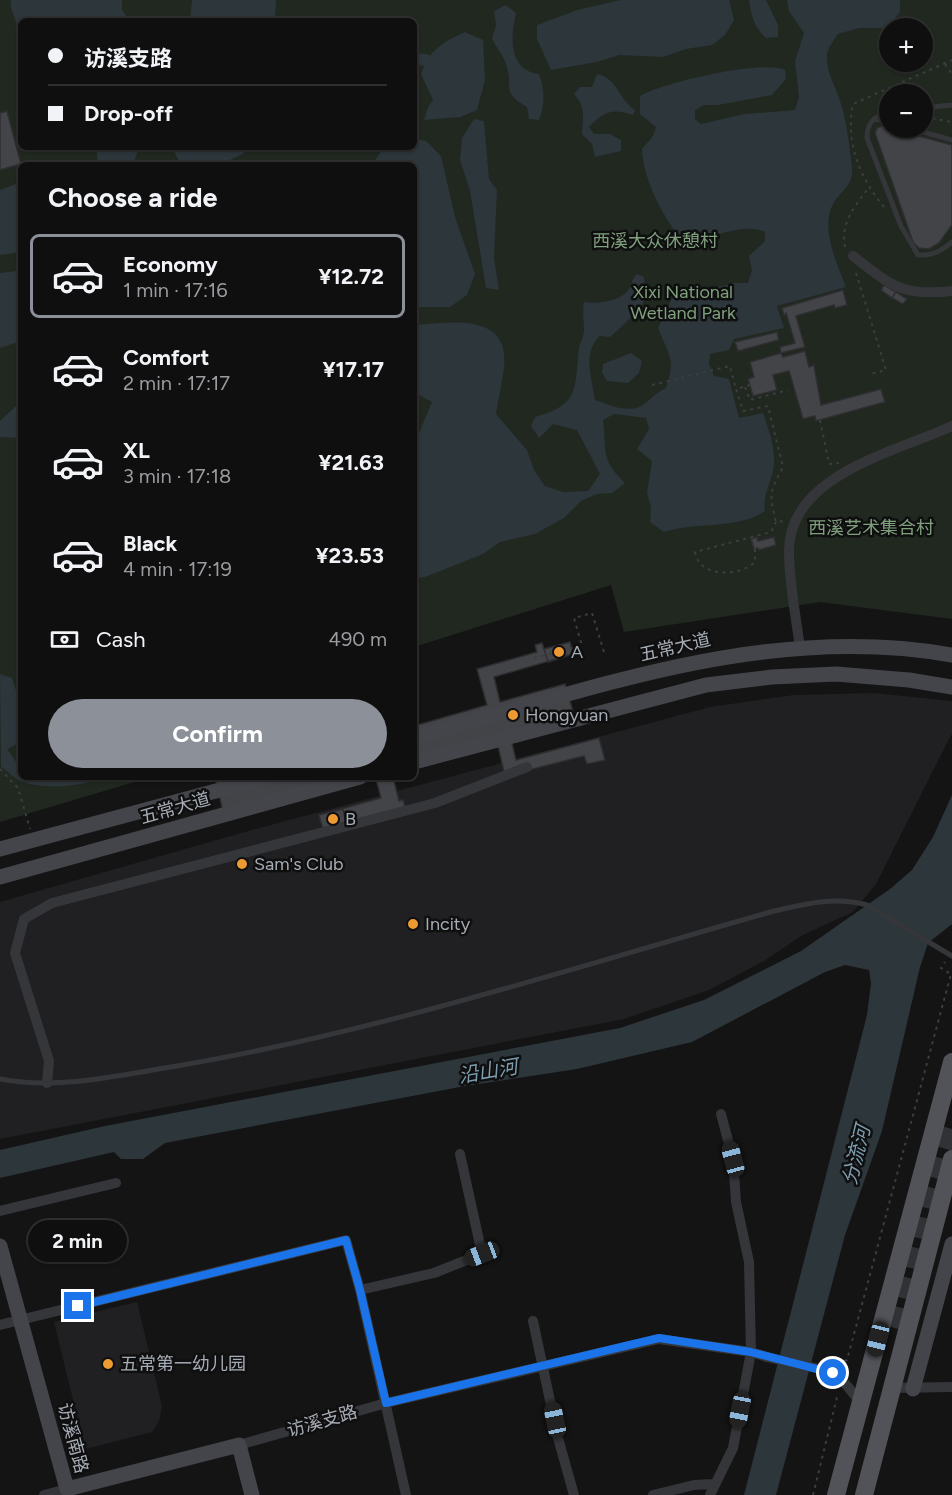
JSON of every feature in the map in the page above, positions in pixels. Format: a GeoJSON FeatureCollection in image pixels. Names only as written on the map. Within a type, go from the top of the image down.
{"type":"FeatureCollection","features":[{"type":"Feature","properties":{"kind":"main road","name":"五常大道"},"geometry":{"type":"LineString","coordinates":[[417,737],[624,679],[719,656],[800,648],[878,647],[952,655]]}},
{"type":"Feature","properties":{"kind":"main road"},"geometry":{"type":"LineString","coordinates":[[417,761],[706,685],[772,677],[836,674],[909,680],[952,687]]}},
{"type":"Feature","properties":{"kind":"main road","name":"五常大道"},"geometry":{"type":"LineString","coordinates":[[0,849],[257,780]]}},
{"type":"Feature","properties":{"kind":"main road","name":"五常大道"},"geometry":{"type":"LineString","coordinates":[[0,877],[349,780]]}},
{"type":"Feature","properties":{"kind":"main road"},"geometry":{"type":"LineString","coordinates":[[836,1495],[952,1062]]}},
{"type":"Feature","properties":{"kind":"main road"},"geometry":{"type":"LineString","coordinates":[[864,1495],[952,1159]]}},
{"type":"Feature","properties":{"kind":"main road"},"geometry":{"type":"LineString","coordinates":[[913,1389],[952,1244]]}},
{"type":"Feature","properties":{"kind":"main road","name":"访溪南路"},"geometry":{"type":"LineString","coordinates":[[0,1246],[67,1489],[239,1445]]}},
{"type":"Feature","properties":{"kind":"main road"},"geometry":{"type":"LineString","coordinates":[[239,1445],[252,1495]]}},
{"type":"Feature","properties":{"kind":"street"},"geometry":{"type":"LineString","coordinates":[[853,256],[897,287],[914,292],[952,291]]}},
{"type":"Feature","properties":{"kind":"street"},"geometry":{"type":"LineString","coordinates":[[800,648],[788,550],[794,523],[814,492],[833,478],[952,426]]}},
{"type":"Feature","properties":{"kind":"street"},"geometry":{"type":"LineString","coordinates":[[46,1083],[49,1061],[15,953],[24,919],[52,903],[435,803],[527,767]]}},
{"type":"Feature","properties":{"kind":"street"},"geometry":{"type":"LineString","coordinates":[[653,1495],[694,1485],[712,1490],[733,1448],[751,1352],[749,1262],[736,1202],[733,1159],[721,1114]]}},
{"type":"Feature","properties":{"kind":"street"},"geometry":{"type":"LineString","coordinates":[[360,1290],[434,1273],[482,1254],[460,1154]]}},
{"type":"Feature","properties":{"kind":"street"},"geometry":{"type":"LineString","coordinates":[[0,1211],[116,1183]]}},
{"type":"Feature","properties":{"kind":"street"},"geometry":{"type":"LineString","coordinates":[[0,1325],[346,1240],[360,1290],[406,1495]]}},
{"type":"Feature","properties":{"kind":"street"},"geometry":{"type":"LineString","coordinates":[[533,1321],[558,1438],[574,1495]]}},
{"type":"Feature","properties":{"kind":"street","name":"访溪支路"},"geometry":{"type":"LineString","coordinates":[[239,1445],[386,1403],[659,1338],[751,1352],[828,1371],[842,1377],[849,1391],[862,1404]]}},
{"type":"Feature","properties":{"kind":"street"},"geometry":{"type":"LineString","coordinates":[[892,1388],[952,1387]]}},
{"type":"Feature","properties":{"kind":"street"},"geometry":{"type":"LineString","coordinates":[[45,1495],[67,1489]]}},
{"type":"Feature","properties":{"kind":"lane"},"geometry":{"type":"LineString","coordinates":[[933,107],[952,105]]}},
{"type":"Feature","properties":{"kind":"lane"},"geometry":{"type":"LineString","coordinates":[[879,117],[867,126],[867,138],[873,158],[911,246],[918,255],[927,256],[935,254],[952,242]]}},
{"type":"Feature","properties":{"kind":"lane"},"geometry":{"type":"LineString","coordinates":[[872,120],[879,121]]}},
{"type":"Feature","properties":{"kind":"lane"},"geometry":{"type":"LineString","coordinates":[[933,135],[952,140]]}},
{"type":"Feature","properties":{"kind":"lane"},"geometry":{"type":"LineString","coordinates":[[0,1079],[74,1083],[290,1044],[785,909],[835,900],[867,905],[952,956]]}},
{"type":"Feature","properties":{"kind":"path"},"geometry":{"type":"LineString","coordinates":[[885,208],[869,187],[855,157],[850,134],[853,104],[952,60]]}},
{"type":"Feature","properties":{"kind":"path"},"geometry":{"type":"LineString","coordinates":[[945,63],[952,74]]}},
{"type":"Feature","properties":{"kind":"path"},"geometry":{"type":"LineString","coordinates":[[933,118],[952,122]]}},
{"type":"Feature","properties":{"kind":"path"},"geometry":{"type":"LineString","coordinates":[[869,187],[846,220],[843,235],[846,250],[853,256],[859,289],[875,329],[886,370],[871,374]]}},
{"type":"Feature","properties":{"kind":"path"},"geometry":{"type":"LineString","coordinates":[[652,385],[730,366],[743,411],[768,406],[783,467],[771,488],[770,497],[776,522],[771,532],[695,552],[697,563],[704,569],[730,572],[747,569],[755,562],[755,549]]}},
{"type":"Feature","properties":{"kind":"path"},"geometry":{"type":"LineString","coordinates":[[736,389],[750,385]]}},
{"type":"Feature","properties":{"kind":"path"},"geometry":{"type":"LineString","coordinates":[[745,387],[750,400],[788,390]]}},
{"type":"Feature","properties":{"kind":"path"},"geometry":{"type":"LineString","coordinates":[[820,420],[829,464],[846,463]]}},
{"type":"Feature","properties":{"kind":"path"},"geometry":{"type":"LineString","coordinates":[[776,522],[786,520],[794,523]]}},
{"type":"Feature","properties":{"kind":"path"},"geometry":{"type":"LineString","coordinates":[[534,658],[582,646],[574,618],[592,613],[604,652]]}},
{"type":"Feature","properties":{"kind":"path"},"geometry":{"type":"LineString","coordinates":[[0,769],[18,788],[33,840]]}},
{"type":"Feature","properties":{"kind":"path"},"geometry":{"type":"LineString","coordinates":[[837,1363],[847,1360],[951,974],[941,968]]}},
{"type":"Feature","properties":{"kind":"path"},"geometry":{"type":"LineString","coordinates":[[813,1495],[839,1394],[834,1389]]}},
{"type":"Feature","properties":{"kind":"shaded area","name":"Incity"},"geometry":{"type":"Polygon","coordinates":[[[874,693],[952,701],[952,733],[876,884],[853,912],[801,936],[764,961],[709,990],[624,1019],[0,1139],[0,902],[234,835],[710,707],[794,695],[874,693]]]}},
{"type":"Feature","properties":{"kind":"shaded area","name":"五常第一幼儿园"},"geometry":{"type":"Polygon","coordinates":[[[137,1302],[162,1406],[159,1421],[152,1432],[85,1449],[54,1322],[137,1302]]]}},
{"type":"Feature","properties":{"kind":"green space","name":"Xixi National Wetland Park"},"geometry":{"type":"Polygon","coordinates":[[[0,0],[952,0],[952,619],[820,602],[624,632],[611,585],[417,646],[417,162],[18,162],[18,780],[141,780],[0,822],[0,0]]]}},
{"type":"Feature","properties":{"kind":"water"},"geometry":{"type":"Polygon","coordinates":[[[11,0],[122,0],[122,10],[128,18],[18,18],[18,70],[17,27],[11,0]]]}},
{"type":"Feature","properties":{"kind":"water"},"geometry":{"type":"Polygon","coordinates":[[[192,0],[276,0],[275,18],[190,18],[192,0]]]}},
{"type":"Feature","properties":{"kind":"water"},"geometry":{"type":"Polygon","coordinates":[[[621,0],[729,0],[734,20],[725,35],[712,45],[686,49],[663,57],[619,55],[597,62],[551,70],[537,39],[537,25],[577,10],[621,0]]]}},
{"type":"Feature","properties":{"kind":"water"},"geometry":{"type":"Polygon","coordinates":[[[749,0],[766,0],[778,25],[778,37],[766,38],[759,30],[752,16],[749,0]]]}},
{"type":"Feature","properties":{"kind":"water"},"geometry":{"type":"Polygon","coordinates":[[[787,0],[900,0],[900,12],[895,18],[879,18],[879,28],[859,28],[838,34],[827,54],[829,72],[844,115],[852,167],[851,179],[832,206],[828,226],[831,247],[846,287],[777,306],[784,328],[734,339],[729,350],[710,354],[709,364],[714,376],[729,379],[739,418],[763,413],[774,459],[774,467],[765,497],[765,511],[742,521],[664,532],[650,522],[651,507],[647,493],[652,461],[637,449],[649,429],[646,418],[614,414],[603,420],[606,454],[612,468],[625,483],[612,493],[597,494],[581,501],[564,518],[535,534],[500,542],[483,554],[425,577],[417,578],[417,438],[432,402],[419,395],[417,397],[417,325],[475,324],[488,329],[498,337],[503,350],[504,368],[496,414],[527,450],[534,470],[545,486],[563,492],[588,491],[600,474],[577,430],[553,424],[539,438],[531,426],[535,417],[561,406],[572,393],[579,348],[584,333],[584,302],[595,303],[618,298],[629,290],[637,274],[644,277],[646,296],[641,306],[610,337],[600,336],[594,342],[590,358],[595,400],[619,408],[637,408],[666,388],[671,363],[658,328],[672,298],[734,283],[748,283],[752,270],[749,256],[765,241],[765,232],[745,229],[683,241],[655,198],[646,173],[642,149],[653,136],[656,127],[640,114],[640,96],[689,79],[735,70],[773,67],[785,70],[786,79],[772,95],[718,105],[704,105],[695,110],[695,119],[701,124],[745,114],[795,110],[799,97],[795,61],[804,33],[789,11],[787,0]]]}},
{"type":"Feature","properties":{"kind":"water"},"geometry":{"type":"Polygon","coordinates":[[[506,5],[516,13],[513,42],[517,60],[529,71],[539,74],[541,80],[544,97],[539,120],[529,119],[527,107],[513,97],[509,88],[506,64],[492,39],[496,25],[494,11],[506,5]]]}},
{"type":"Feature","properties":{"kind":"water"},"geometry":{"type":"Polygon","coordinates":[[[465,32],[483,40],[485,80],[477,110],[460,117],[424,120],[433,100],[421,74],[424,66],[438,48],[465,32]]]}},
{"type":"Feature","properties":{"kind":"water"},"geometry":{"type":"Polygon","coordinates":[[[597,74],[610,80],[629,106],[635,110],[633,115],[609,112],[599,117],[589,127],[594,134],[610,134],[621,140],[621,151],[595,157],[592,144],[582,134],[582,108],[574,94],[580,87],[592,87],[597,74]]]}},
{"type":"Feature","properties":{"kind":"water"},"geometry":{"type":"Polygon","coordinates":[[[474,119],[484,121],[489,179],[497,190],[494,258],[499,290],[486,288],[470,191],[460,160],[462,138],[474,119]]]}},
{"type":"Feature","properties":{"kind":"water"},"geometry":{"type":"Polygon","coordinates":[[[417,140],[426,141],[441,156],[455,217],[475,274],[467,295],[450,307],[417,307],[417,162],[374,162],[382,150],[417,150],[417,140]]]}},
{"type":"Feature","properties":{"kind":"water"},"geometry":{"type":"Polygon","coordinates":[[[94,150],[138,150],[134,162],[98,162],[97,152],[94,150]]]}},
{"type":"Feature","properties":{"kind":"water"},"geometry":{"type":"Polygon","coordinates":[[[174,150],[244,150],[244,153],[226,162],[180,162],[174,150]]]}},
{"type":"Feature","properties":{"kind":"water"},"geometry":{"type":"Polygon","coordinates":[[[18,183],[18,252],[0,255],[0,190],[18,183]]]}},
{"type":"Feature","properties":{"kind":"water"},"geometry":{"type":"Polygon","coordinates":[[[18,271],[18,342],[0,348],[0,273],[18,271]]]}},
{"type":"Feature","properties":{"kind":"water"},"geometry":{"type":"Polygon","coordinates":[[[631,353],[642,361],[639,373],[628,383],[607,381],[602,373],[603,364],[631,353]]]}},
{"type":"Feature","properties":{"kind":"water"},"geometry":{"type":"Polygon","coordinates":[[[18,404],[18,438],[0,437],[0,421],[18,404]]]}},
{"type":"Feature","properties":{"kind":"water"},"geometry":{"type":"Polygon","coordinates":[[[0,674],[12,678],[18,697],[18,744],[7,749],[18,765],[18,780],[1,767],[0,674]]]}},
{"type":"Feature","properties":{"kind":"water"},"geometry":{"type":"Polygon","coordinates":[[[95,780],[74,785],[51,786],[20,781],[95,780]]]}},
{"type":"Feature","properties":{"kind":"water"},"geometry":{"type":"Polygon","coordinates":[[[952,795],[952,924],[928,943],[920,967],[882,1131],[845,1235],[776,1495],[744,1495],[867,1015],[871,983],[869,970],[845,965],[825,972],[692,1042],[577,1069],[465,1086],[165,1143],[143,1159],[121,1159],[114,1152],[0,1178],[0,1150],[105,1126],[620,1028],[704,1000],[801,951],[890,889],[912,870],[933,837],[952,795]]]}},
{"type":"Feature","properties":{"kind":"building"},"geometry":{"type":"Polygon","coordinates":[[[7,111],[20,162],[0,170],[0,113],[7,111]]]}},
{"type":"Feature","properties":{"kind":"building"},"geometry":{"type":"Polygon","coordinates":[[[879,127],[879,138],[926,138],[952,145],[952,225],[939,243],[929,249],[919,248],[913,242],[875,133],[879,127]]]}},
{"type":"Feature","properties":{"kind":"building"},"geometry":{"type":"Polygon","coordinates":[[[884,285],[896,292],[892,298],[881,290],[884,285]]]}},
{"type":"Feature","properties":{"kind":"building"},"geometry":{"type":"Polygon","coordinates":[[[843,290],[847,305],[835,308],[834,305],[796,316],[805,347],[781,353],[780,347],[795,343],[786,313],[784,316],[782,308],[843,290]]]}},
{"type":"Feature","properties":{"kind":"building"},"geometry":{"type":"Polygon","coordinates":[[[896,292],[907,299],[903,304],[892,298],[896,292]]]}},
{"type":"Feature","properties":{"kind":"building"},"geometry":{"type":"Polygon","coordinates":[[[777,332],[779,340],[738,351],[735,342],[777,332]]]}},
{"type":"Feature","properties":{"kind":"building"},"geometry":{"type":"Polygon","coordinates":[[[805,351],[809,367],[814,365],[821,405],[881,389],[885,402],[816,421],[815,416],[803,419],[789,371],[773,375],[777,390],[753,396],[748,379],[754,377],[750,362],[781,353],[783,357],[805,351]]]}},
{"type":"Feature","properties":{"kind":"building"},"geometry":{"type":"Polygon","coordinates":[[[757,537],[758,541],[774,537],[776,545],[759,550],[754,549],[751,539],[757,537]]]}},
{"type":"Feature","properties":{"kind":"building","name":"Hongyuan"},"geometry":{"type":"Polygon","coordinates":[[[570,642],[573,654],[494,677],[500,702],[565,684],[577,725],[512,743],[516,760],[599,738],[605,760],[587,764],[584,756],[505,776],[498,746],[417,768],[417,725],[487,705],[477,669],[537,652],[535,645],[542,643],[544,649],[570,642]]]}},
{"type":"Feature","properties":{"kind":"building","name":"A"},"geometry":{"type":"Polygon","coordinates":[[[570,642],[573,654],[548,662],[544,649],[570,642]]]}},
{"type":"Feature","properties":{"kind":"building"},"geometry":{"type":"Polygon","coordinates":[[[220,780],[372,780],[225,820],[216,781],[220,780]]]}},
{"type":"Feature","properties":{"kind":"building"},"geometry":{"type":"Polygon","coordinates":[[[376,780],[394,780],[399,801],[403,800],[405,807],[323,829],[319,815],[381,798],[376,780]]]}},
{"type":"Feature","properties":{"kind":"building","name":"B"},"geometry":{"type":"Polygon","coordinates":[[[343,809],[346,823],[323,829],[319,815],[343,809]]]}},
{"type":"Feature","properties":{"kind":"waterway"},"geometry":{"type":"LineString","coordinates":[[417,59],[426,60]]}},
{"type":"Feature","properties":{"kind":"tunnel"},"geometry":{"type":"LineString","coordinates":[[899,1329],[930,1203],[952,1127]]}},
{"type":"Feature","properties":{"kind":"place","name":"A"},"geometry":{"type":"Point","coordinates":[559,652]}},
{"type":"Feature","properties":{"kind":"place","name":"Hongyuan"},"geometry":{"type":"Point","coordinates":[513,715]}},
{"type":"Feature","properties":{"kind":"place","name":"B"},"geometry":{"type":"Point","coordinates":[333,819]}},
{"type":"Feature","properties":{"kind":"place","name":"Sam's Club"},"geometry":{"type":"Point","coordinates":[242,864]}},
{"type":"Feature","properties":{"kind":"place","name":"Incity"},"geometry":{"type":"Point","coordinates":[413,924]}},
{"type":"Feature","properties":{"kind":"place","name":"五常第一幼儿园"},"geometry":{"type":"Point","coordinates":[108,1364]}},
{"type":"Feature","properties":{"kind":"route"},"geometry":{"type":"LineString","coordinates":[[78,1306],[346,1240],[386,1403],[659,1338],[751,1352],[833,1373]]}},
{"type":"Feature","properties":{"kind":"park label","name":"西溪大众休憩村"},"geometry":{"type":"Point","coordinates":[655,241]}},
{"type":"Feature","properties":{"kind":"park label","name":"西溪艺术集合村"},"geometry":{"type":"Point","coordinates":[871,528]}},
{"type":"Feature","properties":{"kind":"water label","name":"沿山河"},"geometry":{"type":"Point","coordinates":[488,1071]}},
{"type":"Feature","properties":{"kind":"water label","name":"分流河"},"geometry":{"type":"Point","coordinates":[856,1155]}}]}
